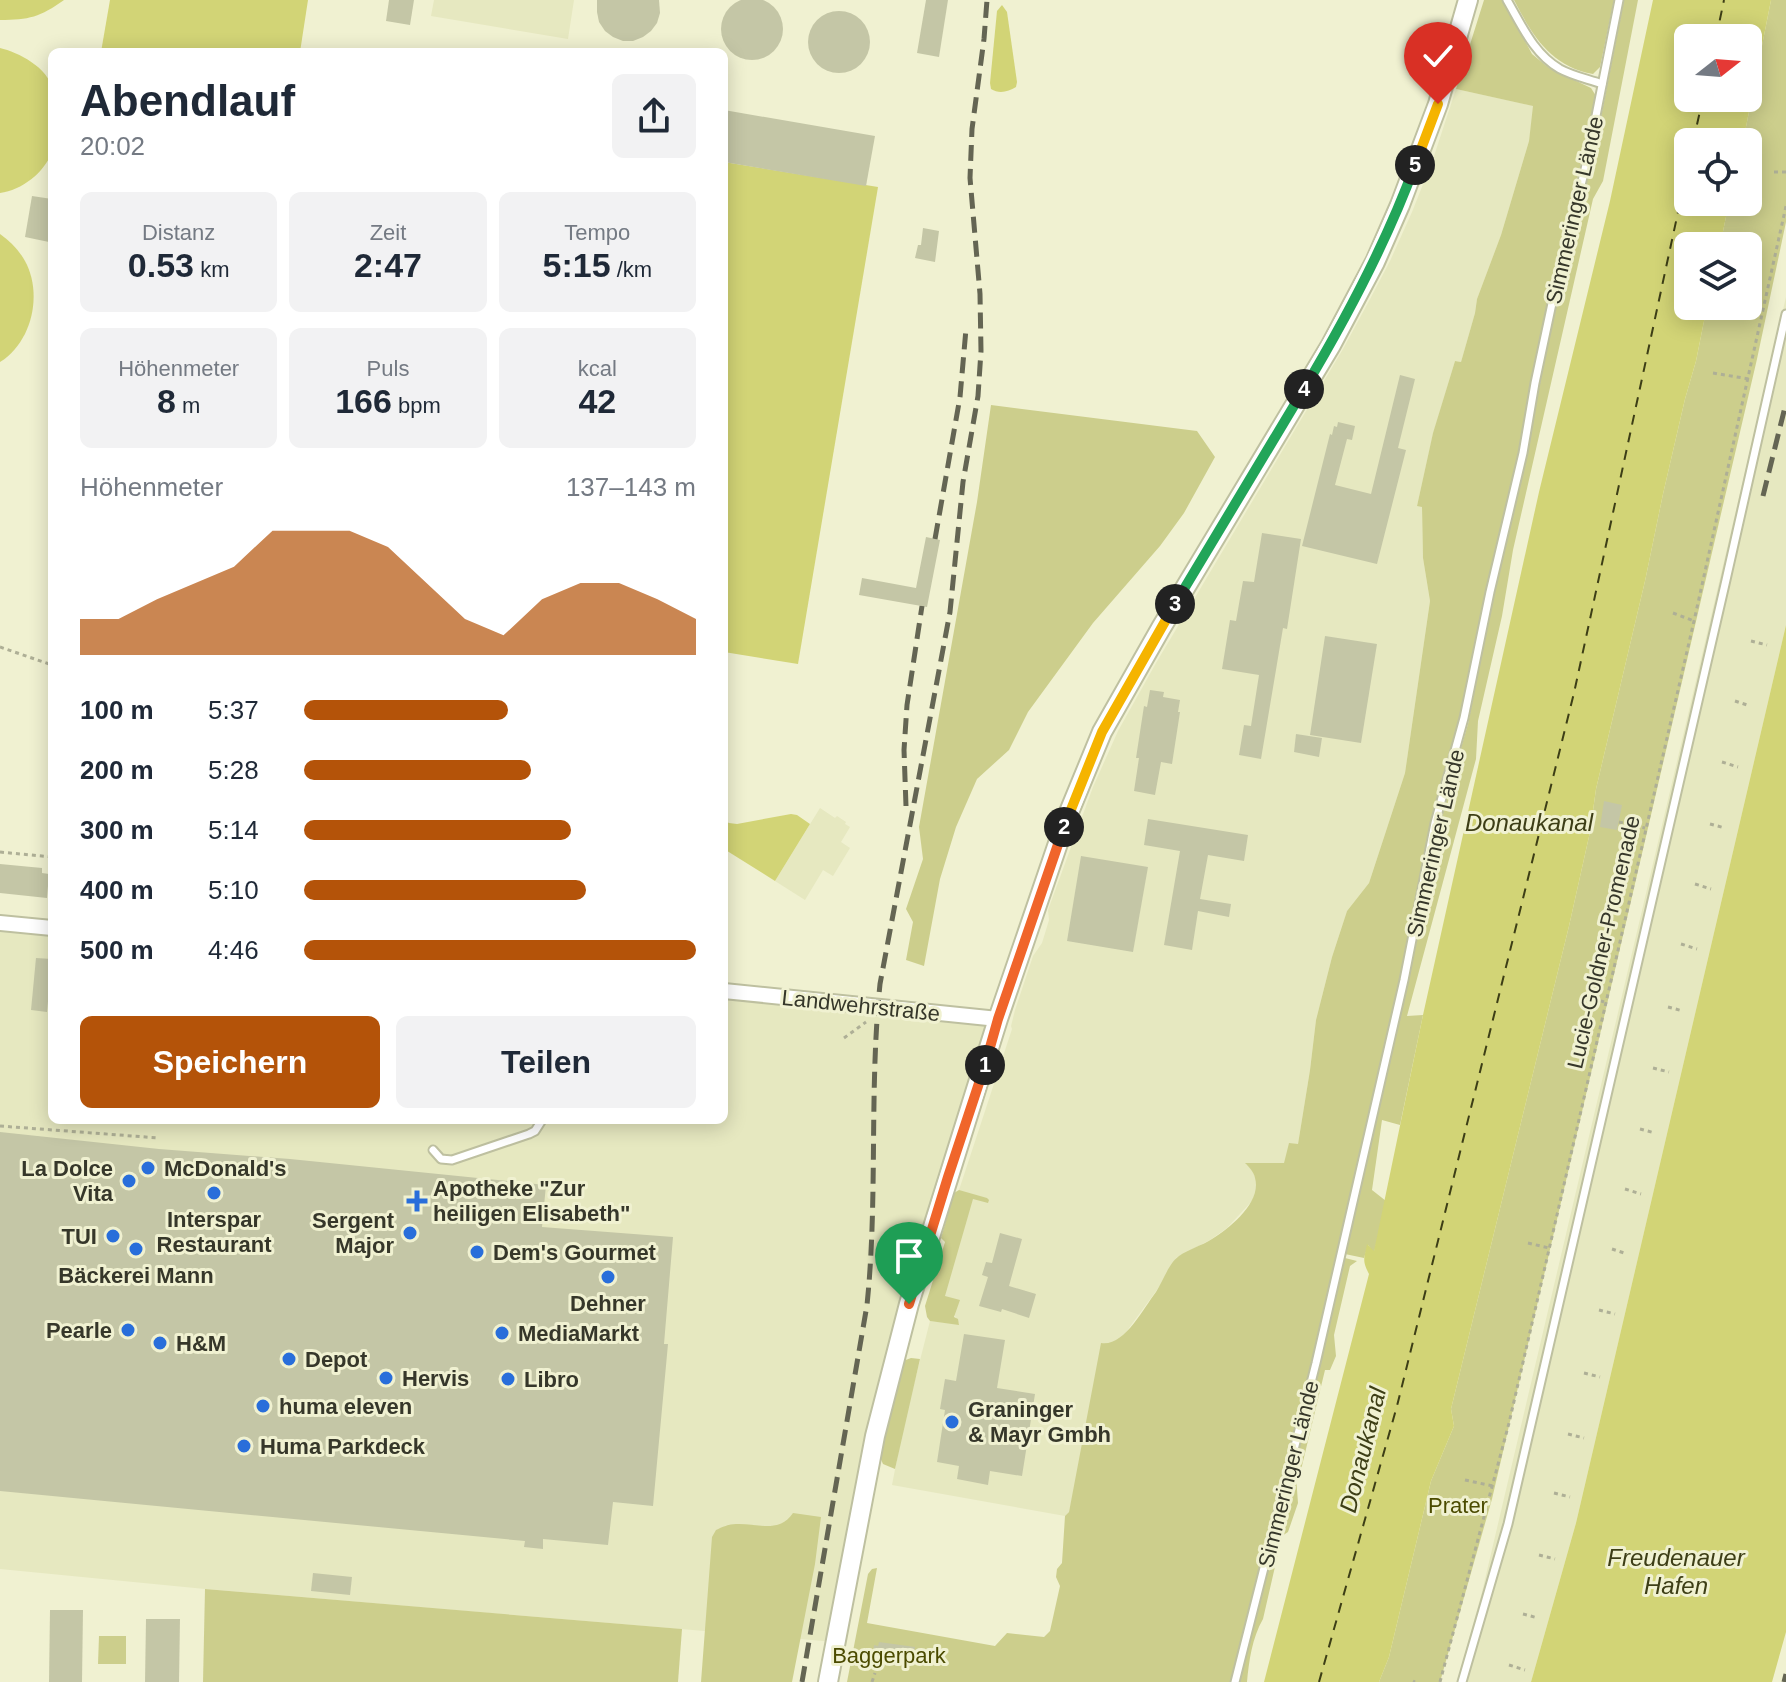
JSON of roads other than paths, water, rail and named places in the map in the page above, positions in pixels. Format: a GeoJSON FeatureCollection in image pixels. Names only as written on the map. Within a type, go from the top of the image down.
{"type":"FeatureCollection","features":[{"type":"Feature","properties":{"kind":"street"},"geometry":{"type":"LineString","coordinates":[[828,1682],[882,1403],[909,1304],[998,1019],[1067,817],[1102,732],[1331,345],[1375,262],[1438,104],[1468,0]]}},
{"type":"Feature","properties":{"kind":"street"},"geometry":{"type":"LineString","coordinates":[[0,923],[48,928]]}},
{"type":"Feature","properties":{"kind":"street","name":"Landwehrstraße"},"geometry":{"type":"LineString","coordinates":[[728,991],[998,1019]]}},
{"type":"Feature","properties":{"kind":"lane"},"geometry":{"type":"LineString","coordinates":[[1507,0],[1532,45],[1545,58],[1561,69],[1602,84]]}},
{"type":"Feature","properties":{"kind":"lane","name":"Simmeringer Lände"},"geometry":{"type":"LineString","coordinates":[[1235,1682],[1341,1255],[1404,980],[1435,823],[1464,718],[1523,453],[1554,294],[1587,161],[1619,0]]}},
{"type":"Feature","properties":{"kind":"lane"},"geometry":{"type":"LineString","coordinates":[[1462,1682],[1508,1524],[1786,314]]}},
{"type":"Feature","properties":{"kind":"lane"},"geometry":{"type":"LineString","coordinates":[[433,1150],[441,1159],[452,1160],[529,1134],[539,1124]]}},
{"type":"Feature","properties":{"kind":"water"},"geometry":{"type":"Polygon","coordinates":[[[0,0],[64,0],[34,16],[0,20],[0,0]]]}},
{"type":"Feature","properties":{"kind":"water"},"geometry":{"type":"Polygon","coordinates":[[[110,0],[308,0],[301,48],[102,48],[110,0]]]}},
{"type":"Feature","properties":{"kind":"water","name":"Donaukanal"},"geometry":{"type":"Polygon","coordinates":[[[1653,0],[1771,0],[1762,46],[1762,24],[1674,24],[1674,112],[1749,112],[1746,128],[1674,128],[1674,216],[1726,216],[1723,232],[1674,232],[1674,320],[1704,320],[1596,789],[1590,832],[1569,926],[1451,1409],[1454,1426],[1431,1481],[1389,1657],[1379,1682],[1264,1682],[1369,1274],[1364,1260],[1367,1244],[1374,1251],[1539,492],[1610,201],[1653,0]]]}},
{"type":"Feature","properties":{"kind":"water"},"geometry":{"type":"Polygon","coordinates":[[[1002,5],[1007,12],[1017,82],[1016,87],[1000,92],[991,89],[990,83],[997,11],[1002,5]]]}},
{"type":"Feature","properties":{"kind":"water"},"geometry":{"type":"Polygon","coordinates":[[[0,48],[24,57],[48,78],[48,160],[24,184],[0,193],[0,48]]]}},
{"type":"Feature","properties":{"kind":"water"},"geometry":{"type":"Polygon","coordinates":[[[728,163],[878,187],[798,664],[728,653],[728,163]]]}},
{"type":"Feature","properties":{"kind":"water"},"geometry":{"type":"Polygon","coordinates":[[[0,234],[25,261],[33,288],[33,302],[27,330],[11,353],[0,362],[0,234]]]}},
{"type":"Feature","properties":{"kind":"water","name":"Freudenauer Hafen"},"geometry":{"type":"Polygon","coordinates":[[[1786,625],[1786,1632],[1772,1682],[1531,1682],[1576,1523],[1786,625]]]}},
{"type":"Feature","properties":{"kind":"water"},"geometry":{"type":"Polygon","coordinates":[[[791,814],[810,824],[775,881],[728,852],[728,822],[737,824],[791,814]]]}},
{"type":"Feature","properties":{"kind":"railway"},"geometry":{"type":"LineString","coordinates":[[802,1682],[867,1305],[880,984],[950,612],[963,482],[978,396],[980,294],[970,178],[972,129],[987,0]]}},
{"type":"Feature","properties":{"kind":"railway"},"geometry":{"type":"LineString","coordinates":[[935,539],[960,397],[966,329]]}},
{"type":"Feature","properties":{"kind":"railway"},"geometry":{"type":"LineString","coordinates":[[1763,496],[1786,403]]}},
{"type":"Feature","properties":{"kind":"railway"},"geometry":{"type":"LineString","coordinates":[[906,806],[904,750],[907,705],[922,606]]}},
{"type":"Feature","properties":{"kind":"railway"},"geometry":{"type":"LineString","coordinates":[[1784,1682],[1786,1674]]}},
{"type":"Feature","properties":{"kind":"place","name":"McDonald's"},"geometry":{"type":"Point","coordinates":[148,1168]}},
{"type":"Feature","properties":{"kind":"place","name":"La Dolce Vita"},"geometry":{"type":"Point","coordinates":[129,1181]}},
{"type":"Feature","properties":{"kind":"place","name":"Interspar Restaurant"},"geometry":{"type":"Point","coordinates":[214,1193]}},
{"type":"Feature","properties":{"kind":"place","name":"Apotheke \"Zur heiligen Elisabeth\""},"geometry":{"type":"Point","coordinates":[417,1201]}},
{"type":"Feature","properties":{"kind":"place","name":"Sergent Major"},"geometry":{"type":"Point","coordinates":[410,1233]}},
{"type":"Feature","properties":{"kind":"place","name":"TUI"},"geometry":{"type":"Point","coordinates":[113,1236]}},
{"type":"Feature","properties":{"kind":"place","name":"Bäckerei Mann"},"geometry":{"type":"Point","coordinates":[136,1249]}},
{"type":"Feature","properties":{"kind":"place","name":"Dem's Gourmet"},"geometry":{"type":"Point","coordinates":[477,1252]}},
{"type":"Feature","properties":{"kind":"place","name":"Dehner"},"geometry":{"type":"Point","coordinates":[608,1277]}},
{"type":"Feature","properties":{"kind":"place","name":"Pearle"},"geometry":{"type":"Point","coordinates":[128,1330]}},
{"type":"Feature","properties":{"kind":"place","name":"MediaMarkt"},"geometry":{"type":"Point","coordinates":[502,1333]}},
{"type":"Feature","properties":{"kind":"place","name":"H&M"},"geometry":{"type":"Point","coordinates":[160,1343]}},
{"type":"Feature","properties":{"kind":"place","name":"Depot"},"geometry":{"type":"Point","coordinates":[289,1359]}},
{"type":"Feature","properties":{"kind":"place","name":"Hervis"},"geometry":{"type":"Point","coordinates":[386,1378]}},
{"type":"Feature","properties":{"kind":"place","name":"Libro"},"geometry":{"type":"Point","coordinates":[508,1379]}},
{"type":"Feature","properties":{"kind":"place","name":"huma eleven"},"geometry":{"type":"Point","coordinates":[263,1406]}},
{"type":"Feature","properties":{"kind":"place","name":"Graninger & Mayr Gmbh"},"geometry":{"type":"Point","coordinates":[952,1422]}},
{"type":"Feature","properties":{"kind":"place","name":"Huma Parkdeck"},"geometry":{"type":"Point","coordinates":[244,1446]}},
{"type":"Feature","properties":{"kind":"park label","name":"Prater"},"geometry":{"type":"Point","coordinates":[1458,1505]}},
{"type":"Feature","properties":{"kind":"park label","name":"Baggerpark"},"geometry":{"type":"Point","coordinates":[889,1655]}}]}
